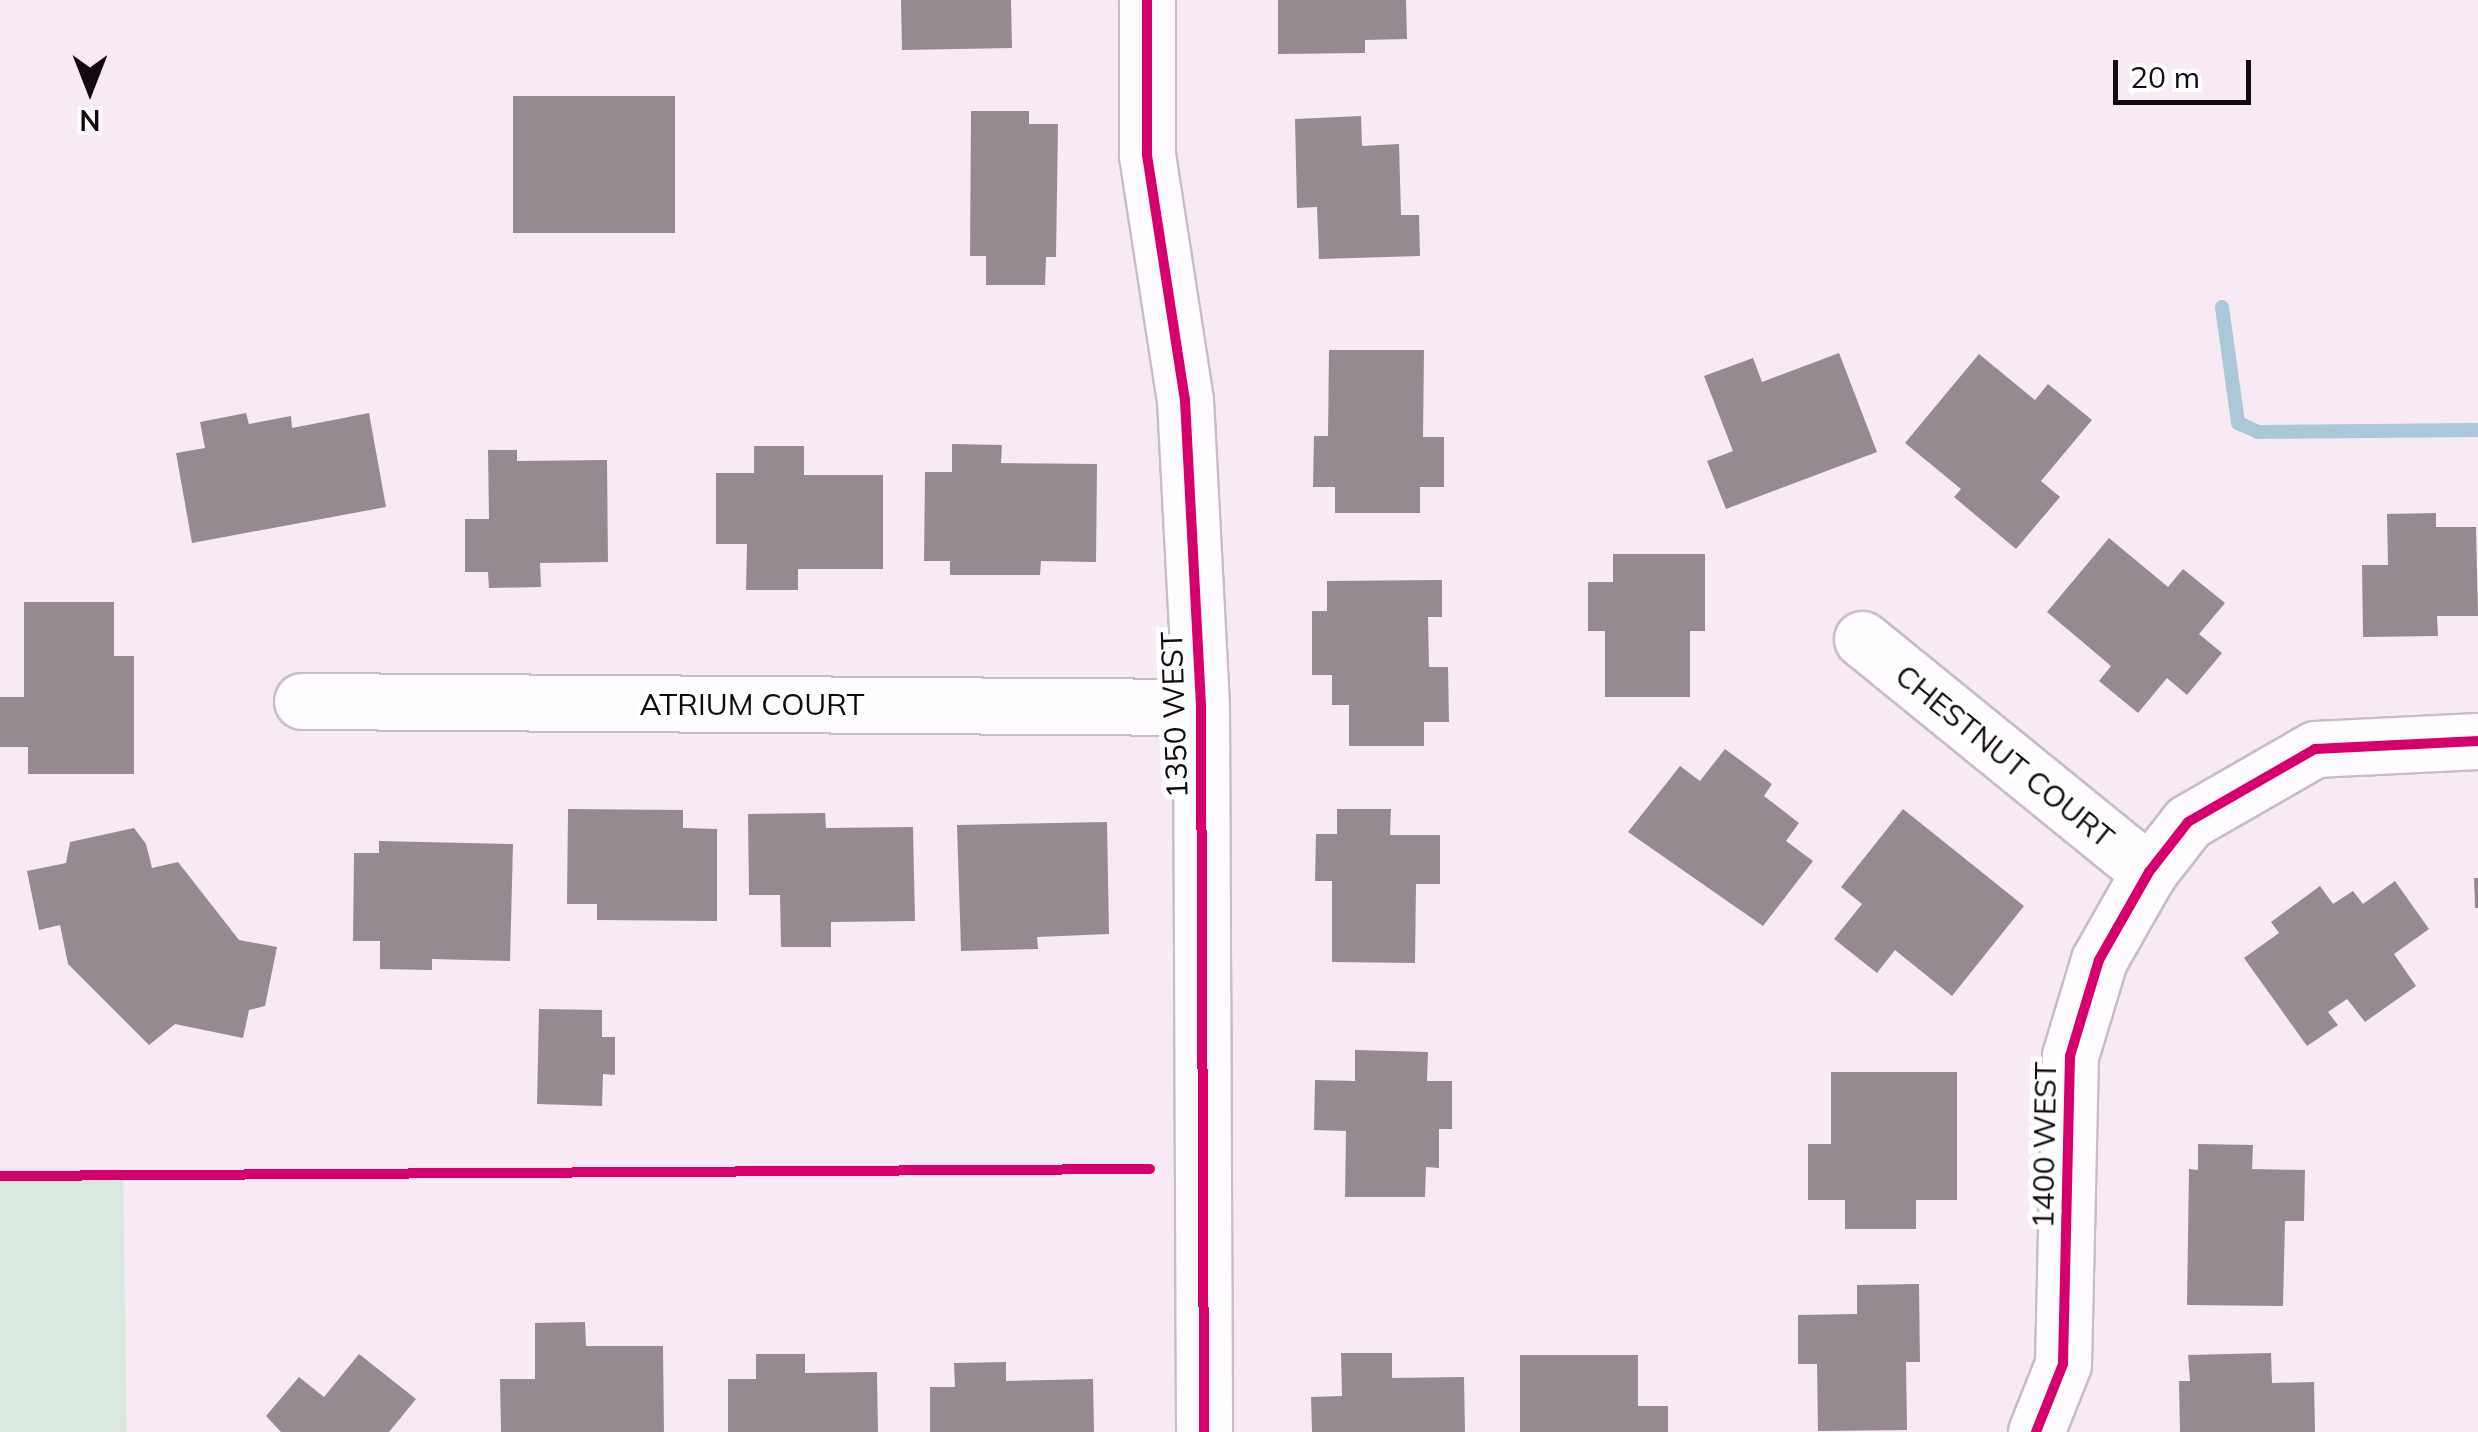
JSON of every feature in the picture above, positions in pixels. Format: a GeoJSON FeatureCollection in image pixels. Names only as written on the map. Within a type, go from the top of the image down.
{"type":"FeatureCollection","features":[{"type":"Feature","properties":{"kind":"street","name":"1350 WEST"},"geometry":{"type":"LineString","coordinates":[[1147,0],[1147,155],[1185,400],[1201,707],[1204,1432]]}},
{"type":"Feature","properties":{"kind":"street","name":"CHESTNUT COURT"},"geometry":{"type":"LineString","coordinates":[[1862,639],[2149,872]]}},
{"type":"Feature","properties":{"kind":"street","name":"ATRIUM COURT"},"geometry":{"type":"LineString","coordinates":[[302,701],[1201,707]]}},
{"type":"Feature","properties":{"kind":"street","name":"1400 WEST"},"geometry":{"type":"LineString","coordinates":[[2036,1432],[2063,1364],[2070,1056],[2099,960],[2149,872],[2188,822],[2315,749],[2478,741]]}},
{"type":"Feature","properties":{"kind":"shaded area"},"geometry":{"type":"Polygon","coordinates":[[[123,1175],[127,1432],[0,1432],[0,1176],[123,1175]]]}},
{"type":"Feature","properties":{"kind":"building"},"geometry":{"type":"Polygon","coordinates":[[[901,0],[1011,0],[1012,48],[902,50],[901,0]]]}},
{"type":"Feature","properties":{"kind":"building"},"geometry":{"type":"Polygon","coordinates":[[[1278,0],[1406,0],[1407,39],[1365,40],[1365,53],[1278,54],[1278,0]]]}},
{"type":"Feature","properties":{"kind":"building"},"geometry":{"type":"Polygon","coordinates":[[[513,96],[675,96],[675,233],[513,233],[513,96]]]}},
{"type":"Feature","properties":{"kind":"building"},"geometry":{"type":"Polygon","coordinates":[[[971,111],[1029,111],[1029,124],[1058,124],[1056,257],[1046,257],[1045,285],[986,285],[986,256],[970,256],[971,111]]]}},
{"type":"Feature","properties":{"kind":"building"},"geometry":{"type":"Polygon","coordinates":[[[1361,116],[1362,146],[1399,144],[1401,215],[1419,215],[1420,256],[1319,259],[1317,207],[1297,208],[1295,119],[1361,116]]]}},
{"type":"Feature","properties":{"kind":"building"},"geometry":{"type":"Polygon","coordinates":[[[1329,350],[1424,350],[1423,437],[1444,437],[1444,487],[1420,487],[1420,513],[1335,513],[1335,487],[1313,487],[1314,436],[1328,436],[1329,350]]]}},
{"type":"Feature","properties":{"kind":"building"},"geometry":{"type":"Polygon","coordinates":[[[1839,353],[1877,452],[1726,509],[1707,461],[1733,451],[1704,376],[1753,358],[1762,382],[1839,353]]]}},
{"type":"Feature","properties":{"kind":"building"},"geometry":{"type":"Polygon","coordinates":[[[1979,354],[2035,400],[2048,384],[2092,420],[2041,481],[2060,497],[2016,549],[1954,497],[1961,489],[1905,443],[1979,354]]]}},
{"type":"Feature","properties":{"kind":"building"},"geometry":{"type":"Polygon","coordinates":[[[246,413],[249,424],[291,416],[292,428],[369,413],[386,507],[192,543],[176,453],[205,448],[200,422],[246,413]]]}},
{"type":"Feature","properties":{"kind":"building"},"geometry":{"type":"Polygon","coordinates":[[[952,444],[1002,445],[1001,463],[1097,464],[1096,562],[1041,561],[1040,575],[950,575],[950,561],[924,561],[925,472],[952,472],[952,444]]]}},
{"type":"Feature","properties":{"kind":"building"},"geometry":{"type":"Polygon","coordinates":[[[754,446],[804,446],[804,475],[883,475],[883,569],[798,569],[798,590],[746,590],[747,544],[716,544],[716,473],[754,473],[754,446]]]}},
{"type":"Feature","properties":{"kind":"building"},"geometry":{"type":"Polygon","coordinates":[[[488,450],[517,450],[517,461],[607,460],[608,562],[540,563],[541,587],[489,588],[488,572],[465,572],[465,519],[489,519],[488,450]]]}},
{"type":"Feature","properties":{"kind":"building"},"geometry":{"type":"Polygon","coordinates":[[[2436,513],[2436,527],[2476,527],[2478,616],[2437,616],[2438,636],[2363,637],[2362,565],[2388,565],[2387,514],[2436,513]]]}},
{"type":"Feature","properties":{"kind":"building"},"geometry":{"type":"Polygon","coordinates":[[[2109,538],[2168,587],[2183,569],[2225,603],[2199,634],[2222,653],[2187,695],[2167,678],[2138,713],[2099,681],[2111,666],[2047,612],[2109,538]]]}},
{"type":"Feature","properties":{"kind":"building"},"geometry":{"type":"Polygon","coordinates":[[[1613,554],[1705,554],[1705,631],[1690,631],[1690,697],[1605,697],[1605,631],[1588,631],[1588,582],[1613,582],[1613,554]]]}},
{"type":"Feature","properties":{"kind":"building"},"geometry":{"type":"Polygon","coordinates":[[[1442,580],[1442,617],[1428,617],[1429,667],[1448,667],[1449,722],[1424,722],[1424,746],[1349,746],[1349,705],[1332,705],[1332,675],[1312,675],[1312,611],[1327,611],[1327,581],[1442,580]]]}},
{"type":"Feature","properties":{"kind":"building"},"geometry":{"type":"Polygon","coordinates":[[[24,602],[114,602],[114,656],[134,656],[134,774],[28,774],[28,747],[0,747],[0,697],[24,697],[24,602]]]}},
{"type":"Feature","properties":{"kind":"building"},"geometry":{"type":"Polygon","coordinates":[[[1725,749],[1772,784],[1764,796],[1799,823],[1786,841],[1813,861],[1763,926],[1628,832],[1680,766],[1700,781],[1725,749]]]}},
{"type":"Feature","properties":{"kind":"building"},"geometry":{"type":"Polygon","coordinates":[[[568,809],[683,810],[683,828],[717,829],[717,921],[597,920],[597,904],[567,904],[568,809]]]}},
{"type":"Feature","properties":{"kind":"building"},"geometry":{"type":"Polygon","coordinates":[[[1337,809],[1391,809],[1390,835],[1440,835],[1440,884],[1416,884],[1415,963],[1332,962],[1332,881],[1315,881],[1316,834],[1337,834],[1337,809]]]}},
{"type":"Feature","properties":{"kind":"building"},"geometry":{"type":"Polygon","coordinates":[[[1903,809],[2024,906],[1952,996],[1895,950],[1877,973],[1834,939],[1862,904],[1841,887],[1903,809]]]}},
{"type":"Feature","properties":{"kind":"building"},"geometry":{"type":"Polygon","coordinates":[[[825,813],[826,828],[913,827],[915,921],[831,922],[831,947],[781,947],[780,895],[749,895],[748,814],[825,813]]]}},
{"type":"Feature","properties":{"kind":"building"},"geometry":{"type":"Polygon","coordinates":[[[1107,822],[1109,934],[1037,937],[1038,949],[961,951],[957,825],[1107,822]]]}},
{"type":"Feature","properties":{"kind":"building"},"geometry":{"type":"Polygon","coordinates":[[[134,828],[146,844],[152,868],[178,862],[239,940],[277,947],[265,1006],[249,1010],[243,1038],[175,1024],[149,1045],[68,964],[60,925],[39,930],[27,871],[66,863],[70,842],[134,828]]]}},
{"type":"Feature","properties":{"kind":"building"},"geometry":{"type":"Polygon","coordinates":[[[379,841],[513,844],[510,961],[432,959],[432,970],[380,969],[380,941],[353,941],[354,853],[379,853],[379,841]]]}},
{"type":"Feature","properties":{"kind":"building"},"geometry":{"type":"Polygon","coordinates":[[[2474,878],[2478,878],[2478,908],[2475,908],[2474,878]]]}},
{"type":"Feature","properties":{"kind":"building"},"geometry":{"type":"Polygon","coordinates":[[[2395,881],[2429,929],[2394,954],[2416,986],[2365,1022],[2347,999],[2328,1012],[2338,1025],[2307,1046],[2244,958],[2279,933],[2271,922],[2320,886],[2333,904],[2353,891],[2363,904],[2395,881]]]}},
{"type":"Feature","properties":{"kind":"building"},"geometry":{"type":"Polygon","coordinates":[[[539,1009],[602,1010],[602,1037],[615,1037],[615,1075],[603,1074],[602,1106],[537,1104],[539,1009]]]}},
{"type":"Feature","properties":{"kind":"building"},"geometry":{"type":"Polygon","coordinates":[[[1355,1050],[1428,1052],[1427,1081],[1452,1081],[1452,1129],[1439,1129],[1439,1168],[1426,1167],[1425,1197],[1345,1197],[1346,1131],[1314,1130],[1315,1080],[1355,1081],[1355,1050]]]}},
{"type":"Feature","properties":{"kind":"building"},"geometry":{"type":"Polygon","coordinates":[[[1831,1072],[1957,1072],[1957,1200],[1916,1200],[1916,1229],[1845,1229],[1845,1200],[1808,1200],[1808,1144],[1831,1144],[1831,1072]]]}},
{"type":"Feature","properties":{"kind":"building"},"geometry":{"type":"Polygon","coordinates":[[[2198,1144],[2253,1145],[2252,1169],[2305,1170],[2304,1221],[2285,1221],[2283,1306],[2187,1305],[2189,1169],[2198,1170],[2198,1144]]]}},
{"type":"Feature","properties":{"kind":"building"},"geometry":{"type":"Polygon","coordinates":[[[1919,1284],[1920,1362],[1906,1362],[1907,1430],[1818,1431],[1817,1364],[1798,1364],[1798,1315],[1857,1314],[1857,1285],[1919,1284]]]}},
{"type":"Feature","properties":{"kind":"building"},"geometry":{"type":"Polygon","coordinates":[[[585,1322],[586,1346],[663,1346],[664,1432],[501,1432],[500,1379],[535,1379],[535,1323],[585,1322]]]}},
{"type":"Feature","properties":{"kind":"building"},"geometry":{"type":"Polygon","coordinates":[[[1341,1353],[1392,1353],[1392,1378],[1464,1377],[1465,1432],[1312,1432],[1311,1397],[1342,1396],[1341,1353]]]}},
{"type":"Feature","properties":{"kind":"building"},"geometry":{"type":"Polygon","coordinates":[[[2271,1353],[2272,1383],[2314,1382],[2315,1432],[2180,1432],[2179,1381],[2190,1381],[2188,1355],[2271,1353]]]}},
{"type":"Feature","properties":{"kind":"building"},"geometry":{"type":"Polygon","coordinates":[[[359,1354],[416,1399],[389,1432],[281,1432],[266,1416],[299,1377],[324,1397],[359,1354]]]}},
{"type":"Feature","properties":{"kind":"building"},"geometry":{"type":"Polygon","coordinates":[[[756,1354],[805,1354],[805,1373],[877,1372],[878,1432],[728,1432],[728,1379],[756,1379],[756,1354]]]}},
{"type":"Feature","properties":{"kind":"building"},"geometry":{"type":"Polygon","coordinates":[[[1520,1355],[1638,1355],[1638,1406],[1668,1406],[1668,1432],[1520,1432],[1520,1355]]]}},
{"type":"Feature","properties":{"kind":"building"},"geometry":{"type":"Polygon","coordinates":[[[1006,1362],[1006,1381],[1093,1379],[1094,1432],[930,1432],[930,1387],[955,1387],[954,1363],[1006,1362]]]}},
{"type":"Feature","properties":{"kind":"waterway"},"geometry":{"type":"LineString","coordinates":[[2222,307],[2238,423],[2258,432],[2478,430]]}},
{"type":"Feature","properties":{"kind":"cycle path"},"geometry":{"type":"LineString","coordinates":[[1147,0],[1147,155],[1185,400],[1201,707],[1204,1432]]}},
{"type":"Feature","properties":{"kind":"cycle path"},"geometry":{"type":"LineString","coordinates":[[2036,1432],[2063,1364],[2070,1056],[2099,960],[2149,872],[2188,822],[2315,749],[2478,741]]}},
{"type":"Feature","properties":{"kind":"cycle path"},"geometry":{"type":"LineString","coordinates":[[0,1176],[1150,1169]]}}]}
